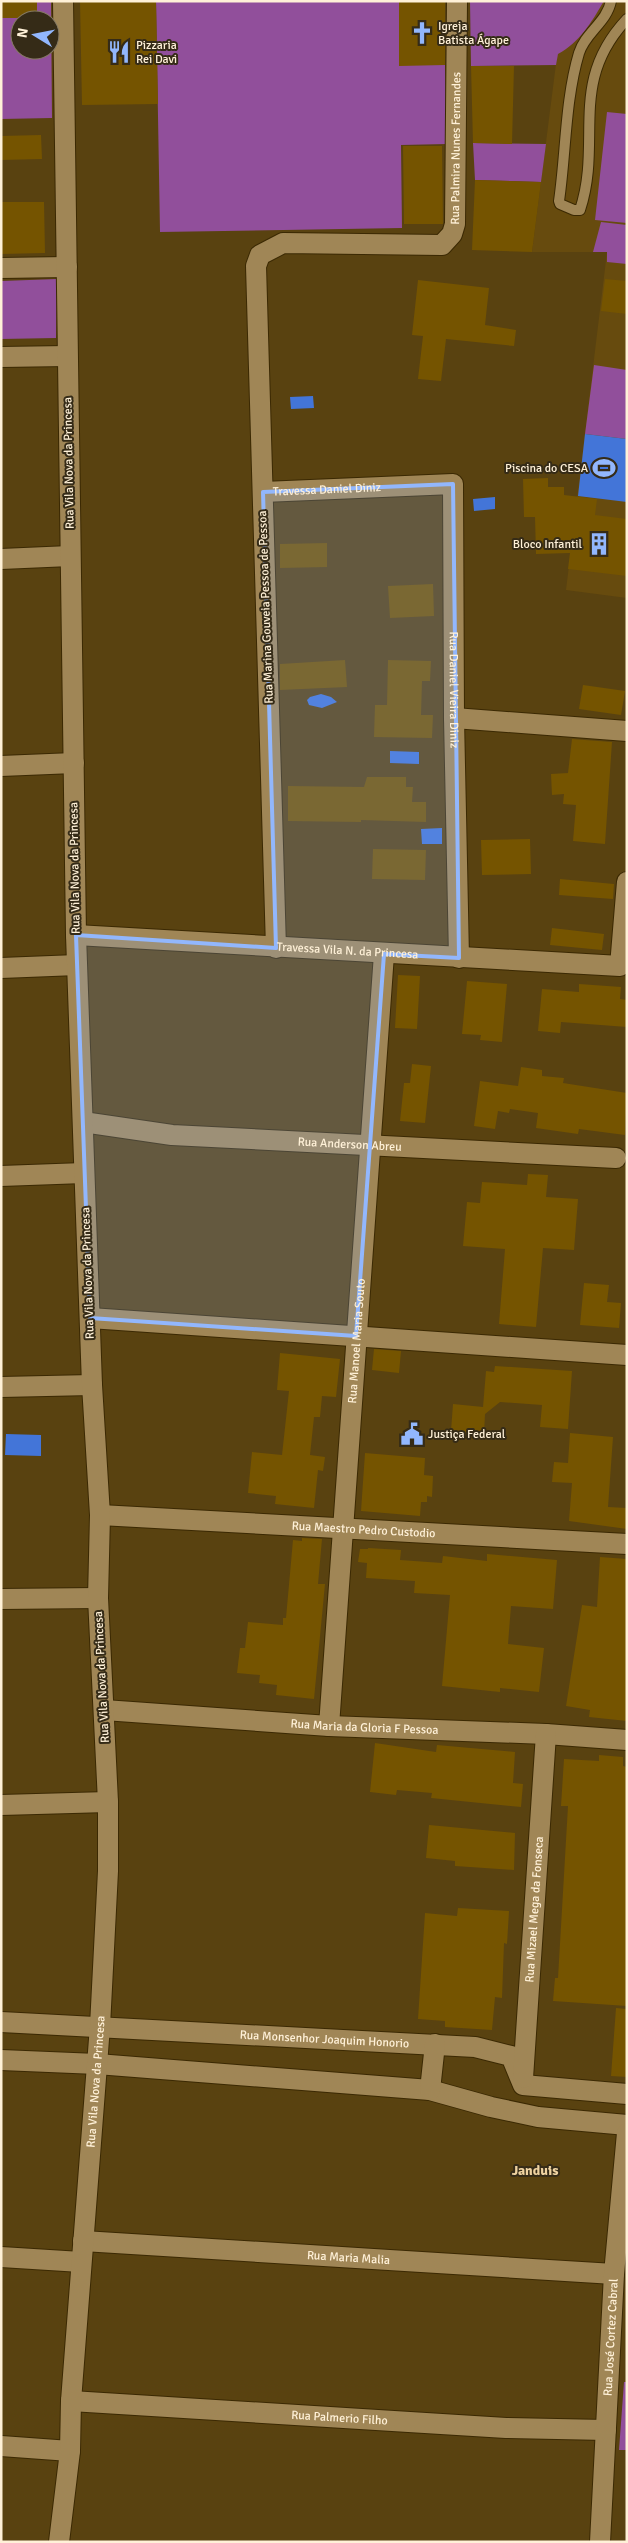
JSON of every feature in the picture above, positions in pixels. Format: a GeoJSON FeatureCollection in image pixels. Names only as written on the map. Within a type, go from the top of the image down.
{"type":"FeatureCollection","features":[{"type":"Feature","properties":{"kind":"street","name":"Rua Vila Nova da Princesa"},"geometry":{"type":"LineString","coordinates":[[59,2542],[70,2451],[71,2401],[100,2026],[108,1872],[108,1802],[98,1598],[100,1515],[92,1385],[76,935],[63,1]]}},
{"type":"Feature","properties":{"kind":"street","name":"Rua Palmira Nunes Fernandes"},"geometry":{"type":"LineString","coordinates":[[256,266],[260,255],[283,243],[442,245],[452,234],[455,224],[457,1]]}},
{"type":"Feature","properties":{"kind":"street","name":"Rua Marina Gouveia Pessoa de Pessoa"},"geometry":{"type":"LineString","coordinates":[[256,266],[276,948]]}},
{"type":"Feature","properties":{"kind":"street"},"geometry":{"type":"LineString","coordinates":[[1,268],[67,267]]}},
{"type":"Feature","properties":{"kind":"street"},"geometry":{"type":"LineString","coordinates":[[1,357],[67,356]]}},
{"type":"Feature","properties":{"kind":"street","name":"Rua Daniel Vieira Diniz"},"geometry":{"type":"LineString","coordinates":[[391,486],[453,484],[454,718],[459,958]]}},
{"type":"Feature","properties":{"kind":"street","name":"Travessa Daniel Diniz"},"geometry":{"type":"LineString","coordinates":[[263,492],[391,486]]}},
{"type":"Feature","properties":{"kind":"street"},"geometry":{"type":"LineString","coordinates":[[1,559],[70,556]]}},
{"type":"Feature","properties":{"kind":"street"},"geometry":{"type":"LineString","coordinates":[[454,718],[621,731]]}},
{"type":"Feature","properties":{"kind":"street"},"geometry":{"type":"LineString","coordinates":[[1,766],[74,763]]}},
{"type":"Feature","properties":{"kind":"street","name":"Travessa Vila N. da Princesa"},"geometry":{"type":"LineString","coordinates":[[76,935],[276,948],[620,966],[627,882]]}},
{"type":"Feature","properties":{"kind":"street","name":"Rua Manoel Maria Souto"},"geometry":{"type":"LineString","coordinates":[[328,1726],[341,1526],[384,954]]}},
{"type":"Feature","properties":{"kind":"street"},"geometry":{"type":"LineString","coordinates":[[1,968],[77,965]]}},
{"type":"Feature","properties":{"kind":"street","name":"Rua Anderson Abreu"},"geometry":{"type":"LineString","coordinates":[[83,1122],[172,1135],[616,1158]]}},
{"type":"Feature","properties":{"kind":"street"},"geometry":{"type":"LineString","coordinates":[[1,1176],[84,1173]]}},
{"type":"Feature","properties":{"kind":"street"},"geometry":{"type":"LineString","coordinates":[[90,1318],[627,1355]]}},
{"type":"Feature","properties":{"kind":"street"},"geometry":{"type":"LineString","coordinates":[[1,1387],[92,1385]]}},
{"type":"Feature","properties":{"kind":"street","name":"Rua Maestro Pedro Custodio"},"geometry":{"type":"LineString","coordinates":[[100,1515],[341,1526],[627,1544]]}},
{"type":"Feature","properties":{"kind":"street"},"geometry":{"type":"LineString","coordinates":[[1,1600],[98,1598]]}},
{"type":"Feature","properties":{"kind":"street","name":"Rua Maria da Gloria F Pessoa"},"geometry":{"type":"LineString","coordinates":[[104,1710],[328,1726],[546,1734],[627,1740]]}},
{"type":"Feature","properties":{"kind":"street","name":"Rua Mizael Mega da Fonseca"},"geometry":{"type":"LineString","coordinates":[[523,2085],[546,1734]]}},
{"type":"Feature","properties":{"kind":"street"},"geometry":{"type":"LineString","coordinates":[[1,1805],[108,1802]]}},
{"type":"Feature","properties":{"kind":"street","name":"Rua Monsenhor Joaquim Honorio"},"geometry":{"type":"LineString","coordinates":[[1,2022],[475,2047],[511,2056],[523,2085]]}},
{"type":"Feature","properties":{"kind":"street"},"geometry":{"type":"LineString","coordinates":[[430,2090],[435,2044]]}},
{"type":"Feature","properties":{"kind":"street"},"geometry":{"type":"LineString","coordinates":[[1,2060],[96,2064],[430,2090],[491,2107],[538,2117],[627,2125]]}},
{"type":"Feature","properties":{"kind":"street"},"geometry":{"type":"LineString","coordinates":[[523,2085],[627,2094]]}},
{"type":"Feature","properties":{"kind":"street","name":"Rua José Cortez Cabral"},"geometry":{"type":"LineString","coordinates":[[600,2542],[614,2274],[627,2133]]}},
{"type":"Feature","properties":{"kind":"street","name":"Rua Maria Malia"},"geometry":{"type":"LineString","coordinates":[[83,2241],[614,2274]]}},
{"type":"Feature","properties":{"kind":"street"},"geometry":{"type":"LineString","coordinates":[[1,2257],[81,2262]]}},
{"type":"Feature","properties":{"kind":"street","name":"Rua Palmerio Filho"},"geometry":{"type":"LineString","coordinates":[[71,2401],[506,2428],[606,2430]]}},
{"type":"Feature","properties":{"kind":"street"},"geometry":{"type":"LineString","coordinates":[[1,2446],[70,2451]]}},
{"type":"Feature","properties":{"kind":"lane"},"geometry":{"type":"LineString","coordinates":[[611,1],[604,17],[584,42],[574,81],[559,201],[560,204],[574,210],[580,210],[585,191],[590,98],[594,71],[606,48],[627,19]]}},
{"type":"Feature","properties":{"kind":"highlighted area"},"geometry":{"type":"Polygon","coordinates":[[[453,484],[459,958],[384,954],[356,1336],[90,1318],[76,935],[276,948],[263,492],[453,484]]]}},
{"type":"Feature","properties":{"kind":"shaded area"},"geometry":{"type":"Polygon","coordinates":[[[1,1],[51,1],[51,10],[10,10],[10,60],[52,60],[52,118],[1,119],[1,1]]]}},
{"type":"Feature","properties":{"kind":"shaded area"},"geometry":{"type":"Polygon","coordinates":[[[156,1],[399,1],[400,65],[445,65],[447,144],[401,145],[402,228],[160,232],[156,1]]]}},
{"type":"Feature","properties":{"kind":"shaded area"},"geometry":{"type":"Polygon","coordinates":[[[470,1],[604,1],[579,38],[558,54],[556,65],[471,66],[470,1]]]}},
{"type":"Feature","properties":{"kind":"shaded area"},"geometry":{"type":"Polygon","coordinates":[[[564,1],[627,1],[627,598],[566,590],[607,252],[532,252],[564,1]]]}},
{"type":"Feature","properties":{"kind":"shaded area"},"geometry":{"type":"Polygon","coordinates":[[[607,112],[627,114],[627,223],[595,220],[607,112]]]}},
{"type":"Feature","properties":{"kind":"shaded area"},"geometry":{"type":"Polygon","coordinates":[[[473,143],[546,144],[541,182],[475,180],[473,143]]]}},
{"type":"Feature","properties":{"kind":"shaded area"},"geometry":{"type":"Polygon","coordinates":[[[601,222],[627,225],[627,264],[607,262],[607,252],[593,252],[601,222]]]}},
{"type":"Feature","properties":{"kind":"shaded area"},"geometry":{"type":"Polygon","coordinates":[[[57,279],[56,338],[1,339],[1,281],[57,279]]]}},
{"type":"Feature","properties":{"kind":"shaded area"},"geometry":{"type":"Polygon","coordinates":[[[594,365],[627,370],[627,439],[585,434],[594,365]]]}},
{"type":"Feature","properties":{"kind":"shaded area"},"geometry":{"type":"Polygon","coordinates":[[[624,2382],[627,2382],[627,2450],[619,2450],[624,2382]]]}},
{"type":"Feature","properties":{"kind":"water"},"geometry":{"type":"Polygon","coordinates":[[[313,396],[314,408],[291,409],[290,397],[313,396]]]}},
{"type":"Feature","properties":{"kind":"water","name":"Piscina do CESA"},"geometry":{"type":"Polygon","coordinates":[[[585,434],[627,439],[627,502],[578,496],[585,434]]]}},
{"type":"Feature","properties":{"kind":"water"},"geometry":{"type":"Polygon","coordinates":[[[495,497],[495,509],[474,511],[473,499],[495,497]]]}},
{"type":"Feature","properties":{"kind":"water"},"geometry":{"type":"Polygon","coordinates":[[[321,694],[331,697],[337,702],[322,708],[309,705],[307,700],[310,697],[321,694]]]}},
{"type":"Feature","properties":{"kind":"water"},"geometry":{"type":"Polygon","coordinates":[[[390,751],[419,752],[419,764],[390,763],[390,751]]]}},
{"type":"Feature","properties":{"kind":"water"},"geometry":{"type":"Polygon","coordinates":[[[442,828],[442,844],[422,844],[421,829],[442,828]]]}},
{"type":"Feature","properties":{"kind":"water"},"geometry":{"type":"Polygon","coordinates":[[[6,1434],[41,1435],[41,1456],[5,1455],[6,1434]]]}},
{"type":"Feature","properties":{"kind":"building"},"geometry":{"type":"Polygon","coordinates":[[[1,1],[37,1],[37,10],[10,10],[10,18],[1,18],[1,1]]]}},
{"type":"Feature","properties":{"kind":"building","name":"Pizzaria Rei Davi"},"geometry":{"type":"Polygon","coordinates":[[[80,1],[156,1],[158,104],[82,105],[80,1]]]}},
{"type":"Feature","properties":{"kind":"building","name":"Igreja Batista Ágape"},"geometry":{"type":"Polygon","coordinates":[[[399,1],[445,1],[445,65],[399,66],[399,1]]]}},
{"type":"Feature","properties":{"kind":"building"},"geometry":{"type":"Polygon","coordinates":[[[471,66],[514,66],[512,144],[473,143],[471,66]]]}},
{"type":"Feature","properties":{"kind":"building"},"geometry":{"type":"Polygon","coordinates":[[[41,135],[42,159],[1,160],[1,136],[41,135]]]}},
{"type":"Feature","properties":{"kind":"building"},"geometry":{"type":"Polygon","coordinates":[[[403,146],[442,146],[443,224],[404,224],[403,146]]]}},
{"type":"Feature","properties":{"kind":"building"},"geometry":{"type":"Polygon","coordinates":[[[475,180],[541,182],[532,252],[472,250],[475,180]]]}},
{"type":"Feature","properties":{"kind":"building"},"geometry":{"type":"Polygon","coordinates":[[[1,202],[44,202],[45,253],[1,254],[1,202]]]}},
{"type":"Feature","properties":{"kind":"building"},"geometry":{"type":"Polygon","coordinates":[[[605,279],[627,281],[627,314],[601,311],[605,279]]]}},
{"type":"Feature","properties":{"kind":"building"},"geometry":{"type":"Polygon","coordinates":[[[418,280],[489,288],[485,325],[516,330],[514,346],[446,339],[441,381],[418,379],[423,336],[412,335],[418,280]]]}},
{"type":"Feature","properties":{"kind":"building"},"geometry":{"type":"Polygon","coordinates":[[[548,478],[548,487],[564,487],[564,495],[597,499],[595,515],[627,519],[627,576],[568,569],[570,553],[536,554],[535,517],[524,517],[523,479],[548,478]]]}},
{"type":"Feature","properties":{"kind":"building"},"geometry":{"type":"Polygon","coordinates":[[[327,543],[327,567],[280,568],[280,544],[327,543]]]}},
{"type":"Feature","properties":{"kind":"building"},"geometry":{"type":"Polygon","coordinates":[[[433,584],[434,616],[390,618],[388,586],[433,584]]]}},
{"type":"Feature","properties":{"kind":"building"},"geometry":{"type":"Polygon","coordinates":[[[345,660],[347,687],[280,690],[280,664],[345,660]]]}},
{"type":"Feature","properties":{"kind":"building"},"geometry":{"type":"Polygon","coordinates":[[[388,660],[431,661],[430,681],[422,681],[421,715],[433,715],[432,738],[374,737],[375,705],[387,705],[388,660]]]}},
{"type":"Feature","properties":{"kind":"building"},"geometry":{"type":"Polygon","coordinates":[[[583,685],[625,691],[621,715],[579,709],[583,685]]]}},
{"type":"Feature","properties":{"kind":"building"},"geometry":{"type":"Polygon","coordinates":[[[572,739],[612,742],[605,844],[573,841],[576,805],[563,804],[564,794],[552,795],[551,774],[568,773],[572,739]]]}},
{"type":"Feature","properties":{"kind":"building"},"geometry":{"type":"Polygon","coordinates":[[[367,777],[406,777],[406,787],[413,787],[412,802],[426,802],[426,822],[361,820],[361,822],[288,821],[288,786],[364,787],[367,777]]]}},
{"type":"Feature","properties":{"kind":"building"},"geometry":{"type":"Polygon","coordinates":[[[530,839],[531,874],[482,875],[481,840],[530,839]]]}},
{"type":"Feature","properties":{"kind":"building"},"geometry":{"type":"Polygon","coordinates":[[[373,849],[426,850],[425,880],[372,879],[373,849]]]}},
{"type":"Feature","properties":{"kind":"building"},"geometry":{"type":"Polygon","coordinates":[[[560,879],[614,884],[613,899],[559,895],[560,879]]]}},
{"type":"Feature","properties":{"kind":"building"},"geometry":{"type":"Polygon","coordinates":[[[552,928],[604,934],[602,950],[550,945],[552,928]]]}},
{"type":"Feature","properties":{"kind":"building"},"geometry":{"type":"Polygon","coordinates":[[[398,975],[420,976],[417,1029],[395,1028],[398,975]]]}},
{"type":"Feature","properties":{"kind":"building"},"geometry":{"type":"Polygon","coordinates":[[[467,981],[507,984],[502,1042],[480,1040],[481,1035],[462,1034],[467,981]]]}},
{"type":"Feature","properties":{"kind":"building"},"geometry":{"type":"Polygon","coordinates":[[[579,984],[621,987],[620,999],[627,1000],[627,1027],[561,1022],[560,1033],[538,1031],[542,989],[579,992],[579,984]]]}},
{"type":"Feature","properties":{"kind":"building"},"geometry":{"type":"Polygon","coordinates":[[[412,1064],[431,1066],[425,1123],[400,1121],[404,1083],[410,1083],[412,1064]]]}},
{"type":"Feature","properties":{"kind":"building"},"geometry":{"type":"Polygon","coordinates":[[[521,1067],[542,1070],[542,1076],[564,1078],[563,1083],[627,1093],[625,1135],[579,1129],[578,1134],[536,1128],[538,1113],[510,1109],[509,1113],[498,1111],[495,1129],[474,1126],[480,1081],[518,1086],[521,1067]]]}},
{"type":"Feature","properties":{"kind":"building"},"geometry":{"type":"Polygon","coordinates":[[[528,1174],[548,1175],[546,1197],[578,1199],[574,1250],[543,1248],[536,1327],[499,1324],[505,1249],[463,1246],[467,1202],[480,1203],[482,1182],[527,1185],[528,1174]]]}},
{"type":"Feature","properties":{"kind":"building"},"geometry":{"type":"Polygon","coordinates":[[[584,1283],[609,1285],[607,1302],[621,1303],[619,1328],[580,1325],[584,1283]]]}},
{"type":"Feature","properties":{"kind":"building"},"geometry":{"type":"Polygon","coordinates":[[[374,1349],[401,1351],[399,1373],[372,1370],[374,1349]]]}},
{"type":"Feature","properties":{"kind":"building"},"geometry":{"type":"Polygon","coordinates":[[[280,1353],[340,1359],[336,1397],[322,1396],[320,1417],[314,1417],[310,1455],[325,1457],[323,1471],[318,1470],[314,1508],[275,1504],[276,1496],[248,1493],[252,1452],[282,1455],[289,1391],[277,1390],[280,1353]]]}},
{"type":"Feature","properties":{"kind":"building"},"geometry":{"type":"Polygon","coordinates":[[[495,1366],[572,1371],[568,1429],[540,1427],[542,1405],[500,1402],[485,1414],[484,1434],[451,1431],[453,1404],[483,1407],[486,1371],[494,1372],[495,1366]]]}},
{"type":"Feature","properties":{"kind":"building"},"geometry":{"type":"Polygon","coordinates":[[[570,1433],[613,1437],[608,1507],[627,1508],[627,1529],[569,1521],[572,1483],[552,1482],[554,1462],[568,1463],[570,1433]]]}},
{"type":"Feature","properties":{"kind":"building"},"geometry":{"type":"Polygon","coordinates":[[[365,1453],[425,1458],[424,1475],[433,1476],[432,1497],[427,1496],[427,1502],[421,1502],[420,1516],[361,1511],[365,1453]]]}},
{"type":"Feature","properties":{"kind":"building"},"geometry":{"type":"Polygon","coordinates":[[[302,1538],[322,1539],[318,1584],[325,1584],[314,1699],[276,1695],[277,1685],[259,1683],[260,1675],[237,1673],[240,1648],[245,1648],[248,1622],[283,1625],[283,1618],[286,1618],[293,1540],[302,1541],[302,1538]]]}},
{"type":"Feature","properties":{"kind":"building"},"geometry":{"type":"Polygon","coordinates":[[[360,1549],[401,1550],[400,1560],[442,1563],[443,1556],[487,1561],[487,1554],[557,1560],[553,1609],[511,1606],[508,1644],[544,1648],[539,1692],[500,1688],[500,1692],[442,1686],[450,1595],[414,1593],[415,1581],[366,1578],[367,1563],[358,1562],[360,1549]]]}},
{"type":"Feature","properties":{"kind":"building"},"geometry":{"type":"Polygon","coordinates":[[[600,1557],[627,1559],[627,1721],[589,1717],[590,1710],[566,1706],[582,1605],[597,1607],[600,1557]]]}},
{"type":"Feature","properties":{"kind":"building"},"geometry":{"type":"Polygon","coordinates":[[[375,1743],[436,1752],[437,1745],[515,1752],[513,1783],[523,1784],[521,1807],[431,1798],[432,1793],[397,1790],[396,1795],[370,1792],[375,1743]]]}},
{"type":"Feature","properties":{"kind":"building"},"geometry":{"type":"Polygon","coordinates":[[[599,1755],[623,1757],[623,1766],[627,1767],[627,2006],[553,2001],[555,1978],[558,1978],[568,1806],[561,1806],[564,1759],[599,1761],[599,1755]]]}},
{"type":"Feature","properties":{"kind":"building"},"geometry":{"type":"Polygon","coordinates":[[[429,1825],[515,1833],[514,1870],[455,1866],[455,1861],[426,1858],[429,1825]]]}},
{"type":"Feature","properties":{"kind":"building"},"geometry":{"type":"Polygon","coordinates":[[[458,1908],[509,1911],[507,1944],[504,1943],[502,1998],[495,1997],[492,2030],[445,2027],[445,2021],[418,2019],[425,1913],[457,1916],[458,1908]]]}},
{"type":"Feature","properties":{"kind":"building"},"geometry":{"type":"Polygon","coordinates":[[[616,2008],[627,2009],[627,2077],[611,2076],[616,2008]]]}},
{"type":"Feature","properties":{"kind":"place","name":"Igreja Batista Ágape"},"geometry":{"type":"Point","coordinates":[422,33]}},
{"type":"Feature","properties":{"kind":"place","name":"Pizzaria Rei Davi"},"geometry":{"type":"Point","coordinates":[119,52]}},
{"type":"Feature","properties":{"kind":"place","name":"Piscina do CESA"},"geometry":{"type":"Point","coordinates":[604,468]}},
{"type":"Feature","properties":{"kind":"place","name":"Bloco Infantil"},"geometry":{"type":"Point","coordinates":[599,544]}},
{"type":"Feature","properties":{"kind":"place","name":"Justiça Federal"},"geometry":{"type":"Point","coordinates":[412,1434]}},
{"type":"Feature","properties":{"kind":"district","name":"Janduis"},"geometry":{"type":"Point","coordinates":[535,2170]}}]}
